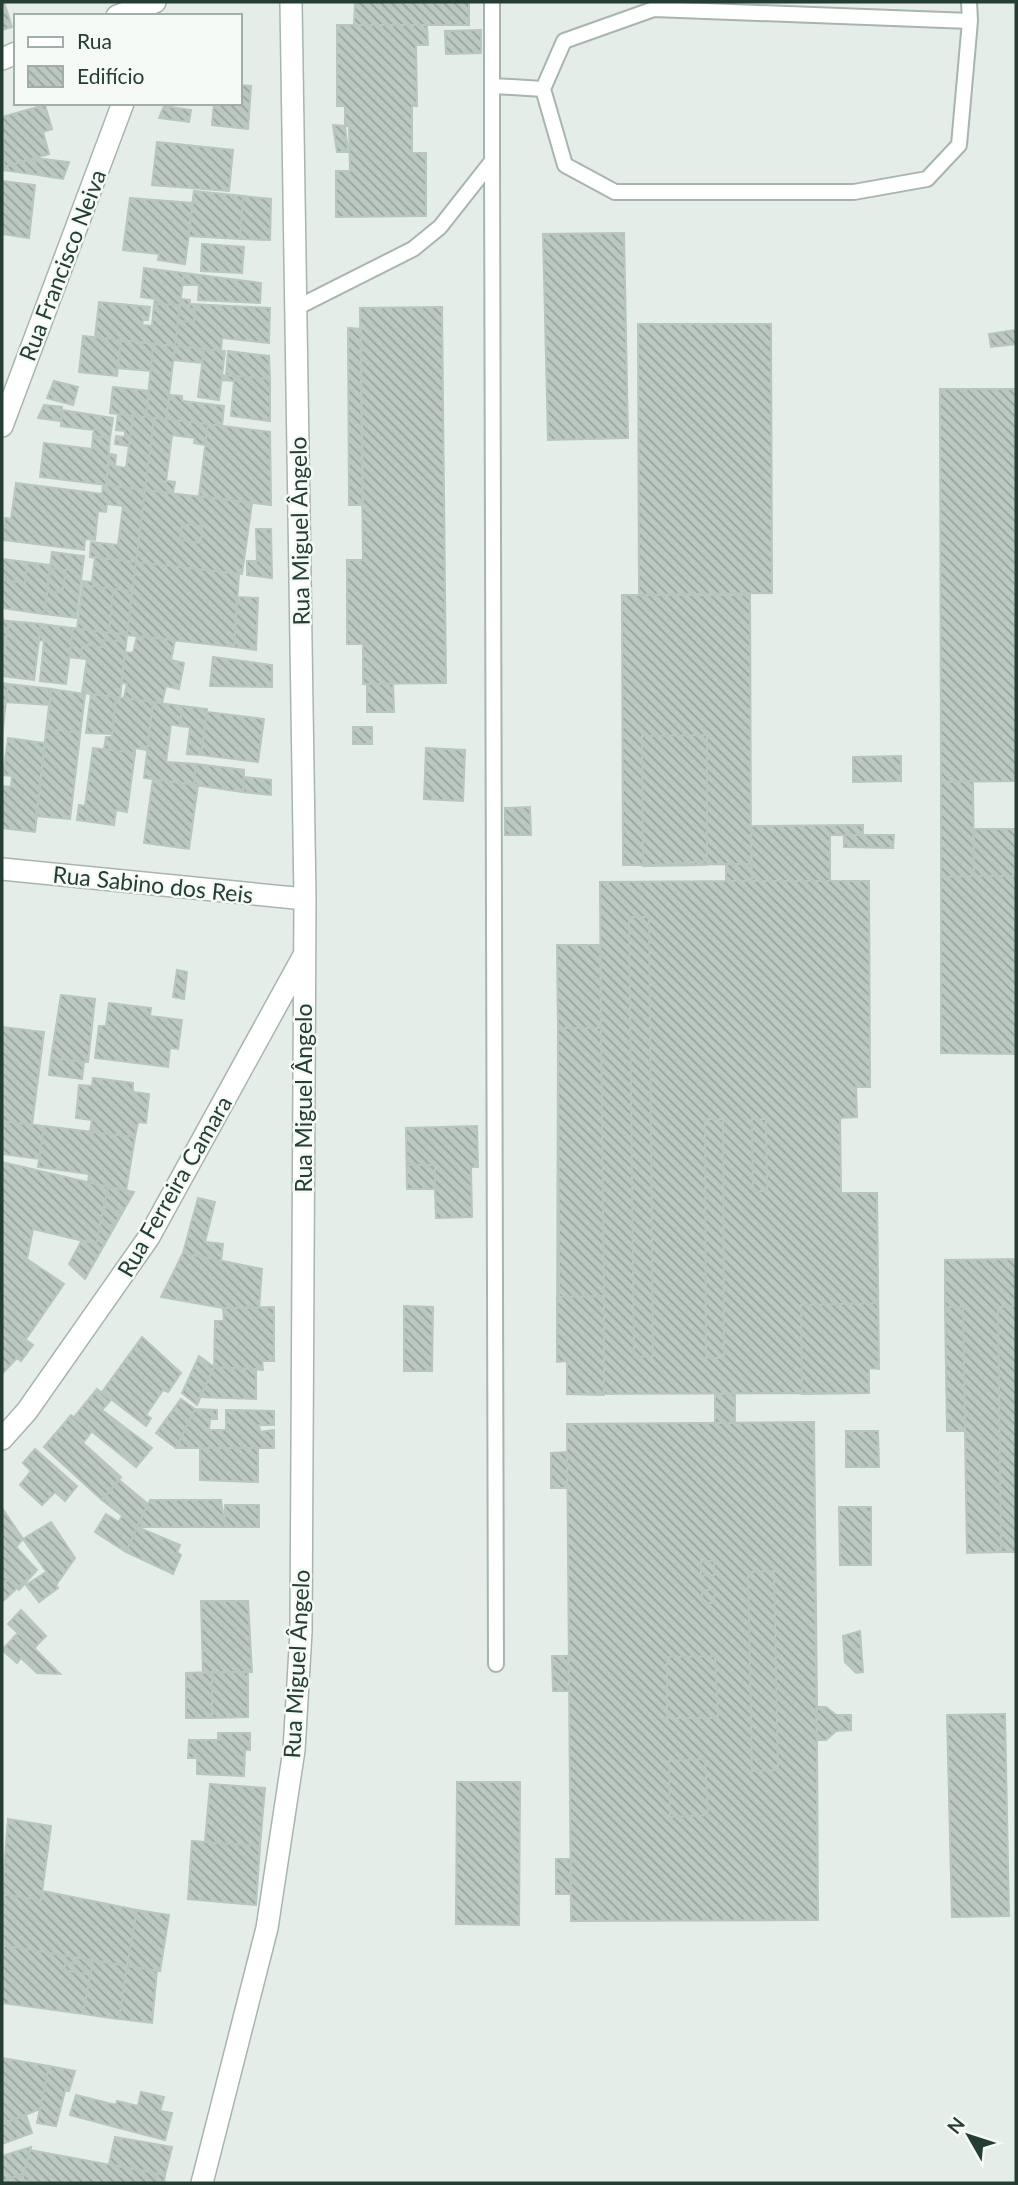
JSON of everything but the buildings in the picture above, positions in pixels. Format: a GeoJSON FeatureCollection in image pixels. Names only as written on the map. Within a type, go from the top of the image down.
{"type":"FeatureCollection","features":[{"type":"Feature","properties":{"kind":"street"},"geometry":{"type":"LineString","coordinates":[[122,14],[155,2]]}},
{"type":"Feature","properties":{"kind":"street","name":"Rua Miguel Ângelo"},"geometry":{"type":"LineString","coordinates":[[202,2183],[267,1928],[294,1750],[301,1619],[304,899],[291,2]]}},
{"type":"Feature","properties":{"kind":"street","name":"Rua Francisco Neiva"},"geometry":{"type":"LineString","coordinates":[[2,426],[122,105]]}},
{"type":"Feature","properties":{"kind":"street","name":"Rua Sabino dos Reis"},"geometry":{"type":"LineString","coordinates":[[2,869],[304,899]]}},
{"type":"Feature","properties":{"kind":"street","name":"Rua Ferreira Camara"},"geometry":{"type":"LineString","coordinates":[[2,1439],[27,1411],[149,1237],[304,955]]}},
{"type":"Feature","properties":{"kind":"lane"},"geometry":{"type":"LineString","coordinates":[[492,2],[496,1664]]}},
{"type":"Feature","properties":{"kind":"lane"},"geometry":{"type":"LineString","coordinates":[[969,2],[970,20],[959,145],[927,178],[855,192],[615,192],[565,165],[543,89],[564,41],[654,9],[970,20]]}},
{"type":"Feature","properties":{"kind":"lane"},"geometry":{"type":"LineString","coordinates":[[494,86],[543,89]]}},
{"type":"Feature","properties":{"kind":"lane"},"geometry":{"type":"LineString","coordinates":[[296,308],[413,249],[440,227],[492,161]]}}]}
